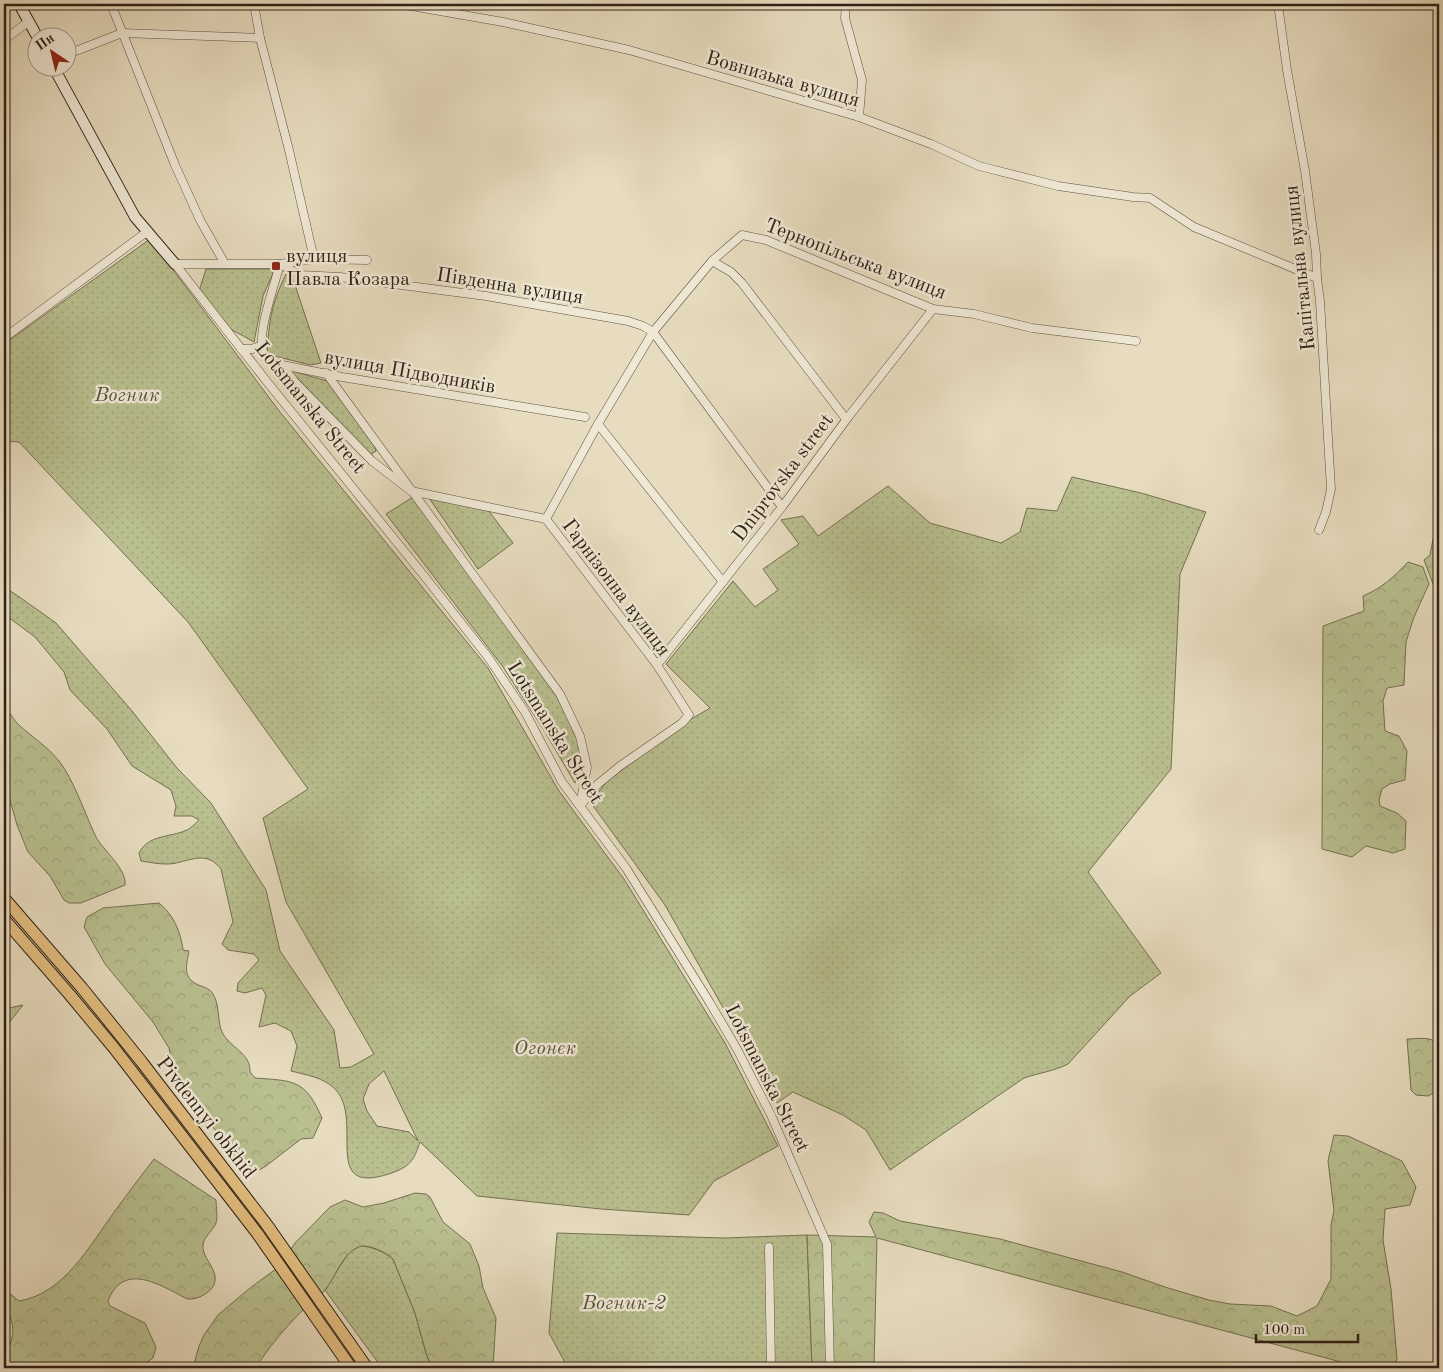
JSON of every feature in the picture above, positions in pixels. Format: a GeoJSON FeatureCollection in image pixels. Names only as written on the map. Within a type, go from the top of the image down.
{"type":"FeatureCollection","features":[{"type":"Feature","properties":{"kind":"main road","name":"Pivdennyi obkhid"},"geometry":{"type":"LineString","coordinates":[[4,898],[82,988],[141,1061],[267,1225],[367,1368]]}},
{"type":"Feature","properties":{"kind":"main road","name":"Pivdennyi obkhid"},"geometry":{"type":"LineString","coordinates":[[4,919],[114,1048],[257,1233],[351,1368]]}},
{"type":"Feature","properties":{"kind":"street"},"geometry":{"type":"LineString","coordinates":[[19,4],[32,28]]}},
{"type":"Feature","properties":{"kind":"street"},"geometry":{"type":"LineString","coordinates":[[111,4],[196,212],[226,264]]}},
{"type":"Feature","properties":{"kind":"street"},"geometry":{"type":"LineString","coordinates":[[254,4],[260,38],[289,150],[314,259]]}},
{"type":"Feature","properties":{"kind":"street","name":"Вовнизька вулиця"},"geometry":{"type":"LineString","coordinates":[[400,4],[503,22],[630,50],[859,117],[931,144],[979,166],[1058,186],[1133,198],[1150,198],[1194,227],[1317,278]]}},
{"type":"Feature","properties":{"kind":"street"},"geometry":{"type":"LineString","coordinates":[[846,4],[845,18],[862,80],[859,117]]}},
{"type":"Feature","properties":{"kind":"street","name":"Капітальна вулиця"},"geometry":{"type":"LineString","coordinates":[[1278,4],[1287,70],[1305,171],[1320,301],[1331,489],[1326,512],[1319,530]]}},
{"type":"Feature","properties":{"kind":"street"},"geometry":{"type":"LineString","coordinates":[[4,40],[28,22]]}},
{"type":"Feature","properties":{"kind":"street"},"geometry":{"type":"LineString","coordinates":[[78,50],[122,33],[260,38]]}},
{"type":"Feature","properties":{"kind":"street","name":"Lotsmanska Street"},"geometry":{"type":"LineString","coordinates":[[59,78],[135,217],[175,264],[488,657],[525,712],[562,782],[626,868],[737,1049],[771,1115],[827,1244],[830,1368]]}},
{"type":"Feature","properties":{"kind":"street"},"geometry":{"type":"LineString","coordinates":[[4,338],[148,231]]}},
{"type":"Feature","properties":{"kind":"street","name":"Тернопільська вулиця"},"geometry":{"type":"LineString","coordinates":[[712,261],[742,235],[766,240],[933,309],[974,314],[1032,328],[1136,341]]}},
{"type":"Feature","properties":{"kind":"street"},"geometry":{"type":"LineString","coordinates":[[175,264],[280,264],[314,259],[367,260]]}},
{"type":"Feature","properties":{"kind":"street"},"geometry":{"type":"LineString","coordinates":[[546,519],[598,424],[653,332],[712,261],[731,272],[742,284],[846,419]]}},
{"type":"Feature","properties":{"kind":"street"},"geometry":{"type":"LineString","coordinates":[[241,349],[252,349],[262,345],[266,310],[280,264]]}},
{"type":"Feature","properties":{"kind":"street","name":"Південна вулиця"},"geometry":{"type":"LineString","coordinates":[[280,264],[300,275],[340,276],[486,296],[628,321],[653,332]]}},
{"type":"Feature","properties":{"kind":"street","name":"Dniprovska street"},"geometry":{"type":"LineString","coordinates":[[657,666],[782,507],[846,419],[933,309]]}},
{"type":"Feature","properties":{"kind":"street"},"geometry":{"type":"LineString","coordinates":[[653,332],[782,507]]}},
{"type":"Feature","properties":{"kind":"street","name":"вулиця Підводників"},"geometry":{"type":"LineString","coordinates":[[262,345],[266,358],[272,363],[284,367],[585,416]]}},
{"type":"Feature","properties":{"kind":"street"},"geometry":{"type":"LineString","coordinates":[[284,367],[295,382],[372,461],[411,490]]}},
{"type":"Feature","properties":{"kind":"street"},"geometry":{"type":"LineString","coordinates":[[326,373],[560,694],[580,736],[587,767],[580,806]]}},
{"type":"Feature","properties":{"kind":"street"},"geometry":{"type":"LineString","coordinates":[[598,424],[723,582]]}},
{"type":"Feature","properties":{"kind":"street","name":"Гарнізонна вулиця"},"geometry":{"type":"LineString","coordinates":[[411,490],[546,519],[657,666],[689,714],[682,723],[620,766],[598,784],[580,806]]}},
{"type":"Feature","properties":{"kind":"street"},"geometry":{"type":"LineString","coordinates":[[769,1246],[771,1368]]}},
{"type":"Feature","properties":{"kind":"green space"},"geometry":{"type":"Polygon","coordinates":[[[150,239],[280,412],[488,668],[559,791],[624,879],[725,1043],[778,1146],[714,1181],[689,1215],[601,1209],[477,1196],[420,1142],[413,1159],[397,1171],[373,1178],[358,1176],[350,1167],[347,1154],[347,1121],[344,1104],[336,1090],[320,1079],[291,1071],[297,1046],[291,1031],[275,1023],[259,1027],[266,995],[262,988],[245,993],[237,991],[238,983],[259,960],[254,954],[228,950],[222,944],[233,922],[221,869],[208,859],[201,858],[173,864],[141,861],[139,853],[148,843],[160,837],[187,830],[199,820],[192,816],[174,816],[176,806],[171,790],[132,766],[107,729],[70,690],[64,672],[35,637],[4,614],[4,587],[56,623],[132,711],[177,768],[211,803],[266,890],[280,951],[334,1030],[340,1068],[351,1067],[374,1054],[286,902],[263,818],[308,789],[188,622],[19,442],[4,441],[4,344],[150,239]],[[384,1071],[369,1084],[363,1099],[367,1111],[377,1126],[409,1132],[418,1141],[384,1071]]]}},
{"type":"Feature","properties":{"kind":"green space"},"geometry":{"type":"Polygon","coordinates":[[[206,269],[275,269],[263,296],[254,342],[227,327],[199,291],[206,269]]]}},
{"type":"Feature","properties":{"kind":"green space"},"geometry":{"type":"Polygon","coordinates":[[[286,274],[293,279],[321,363],[310,365],[267,354],[272,313],[286,274]]]}},
{"type":"Feature","properties":{"kind":"green space"},"geometry":{"type":"Polygon","coordinates":[[[289,370],[327,381],[374,445],[376,451],[370,455],[289,370]]]}},
{"type":"Feature","properties":{"kind":"green space"},"geometry":{"type":"Polygon","coordinates":[[[1072,477],[1141,493],[1206,512],[1180,574],[1171,769],[1088,872],[1161,973],[1130,996],[1068,1064],[1024,1078],[890,1170],[866,1130],[843,1115],[793,1092],[777,1103],[665,905],[591,803],[607,781],[693,718],[710,708],[666,664],[733,581],[755,607],[778,590],[763,569],[799,544],[781,520],[803,516],[818,536],[888,486],[930,523],[1001,543],[1020,532],[1027,508],[1057,511],[1072,477]]]}},
{"type":"Feature","properties":{"kind":"green space"},"geometry":{"type":"Polygon","coordinates":[[[413,497],[556,695],[577,736],[584,767],[575,783],[503,667],[386,514],[413,497]]]}},
{"type":"Feature","properties":{"kind":"green space"},"geometry":{"type":"Polygon","coordinates":[[[429,498],[488,510],[513,543],[478,569],[429,498]]]}},
{"type":"Feature","properties":{"kind":"green space"},"geometry":{"type":"Polygon","coordinates":[[[1439,535],[1439,584],[1436,585],[1433,584],[1424,560],[1430,555],[1433,539],[1439,535]]]}},
{"type":"Feature","properties":{"kind":"green space"},"geometry":{"type":"Polygon","coordinates":[[[1408,562],[1423,567],[1429,584],[1414,617],[1406,642],[1404,685],[1387,688],[1383,701],[1385,731],[1399,736],[1407,751],[1405,780],[1390,784],[1382,789],[1379,800],[1380,806],[1397,813],[1406,821],[1405,849],[1393,853],[1366,846],[1352,857],[1322,849],[1323,626],[1364,611],[1363,596],[1387,582],[1408,562]]]}},
{"type":"Feature","properties":{"kind":"green space"},"geometry":{"type":"Polygon","coordinates":[[[4,708],[19,725],[59,761],[74,787],[96,837],[119,866],[125,879],[125,885],[81,903],[69,903],[64,900],[50,876],[28,852],[17,825],[8,793],[4,787],[4,708]]]}},
{"type":"Feature","properties":{"kind":"green space"},"geometry":{"type":"Polygon","coordinates":[[[159,903],[176,924],[183,950],[189,951],[186,967],[188,976],[195,983],[212,993],[217,1003],[222,1032],[244,1055],[250,1072],[255,1078],[280,1080],[297,1084],[310,1096],[322,1118],[313,1138],[301,1139],[266,1166],[248,1177],[173,1070],[169,1048],[153,1022],[105,964],[84,927],[87,917],[103,908],[159,903]]]}},
{"type":"Feature","properties":{"kind":"green space"},"geometry":{"type":"Polygon","coordinates":[[[23,1005],[4,1029],[4,1009],[23,1005]]]}},
{"type":"Feature","properties":{"kind":"green space"},"geometry":{"type":"Polygon","coordinates":[[[1407,1039],[1429,1039],[1435,1043],[1438,1049],[1440,1063],[1439,1090],[1428,1096],[1416,1095],[1411,1090],[1407,1039]]]}},
{"type":"Feature","properties":{"kind":"green space"},"geometry":{"type":"Polygon","coordinates":[[[1334,1135],[1348,1136],[1402,1161],[1416,1187],[1410,1205],[1385,1209],[1383,1240],[1391,1289],[1397,1359],[1393,1368],[1357,1368],[1356,1366],[877,1238],[874,1368],[812,1368],[807,1235],[876,1237],[869,1222],[874,1212],[883,1213],[900,1221],[1000,1239],[1122,1272],[1209,1300],[1230,1304],[1271,1306],[1297,1316],[1317,1306],[1331,1279],[1331,1225],[1334,1211],[1328,1161],[1334,1135]]]}},
{"type":"Feature","properties":{"kind":"green space"},"geometry":{"type":"Polygon","coordinates":[[[154,1159],[216,1200],[216,1223],[203,1243],[203,1251],[215,1274],[212,1288],[199,1297],[188,1299],[146,1280],[136,1279],[120,1283],[108,1301],[110,1306],[145,1323],[156,1347],[153,1358],[138,1368],[4,1368],[13,1332],[10,1317],[4,1307],[4,1289],[19,1301],[35,1297],[63,1278],[86,1253],[154,1159]]]}},
{"type":"Feature","properties":{"kind":"green space"},"geometry":{"type":"Polygon","coordinates":[[[415,1193],[426,1194],[430,1197],[443,1222],[470,1244],[479,1266],[483,1288],[496,1318],[493,1368],[432,1368],[415,1313],[393,1259],[376,1249],[362,1246],[347,1255],[325,1290],[283,1331],[256,1368],[193,1368],[204,1335],[218,1315],[280,1266],[295,1243],[330,1207],[345,1200],[363,1207],[384,1203],[415,1193]]]}},
{"type":"Feature","properties":{"kind":"green space","name":"Вогник-2"},"geometry":{"type":"Polygon","coordinates":[[[557,1233],[724,1238],[807,1235],[812,1368],[568,1368],[549,1333],[557,1233]]]}},
{"type":"Feature","properties":{"kind":"green space"},"geometry":{"type":"Polygon","coordinates":[[[360,1246],[377,1250],[393,1259],[415,1313],[432,1368],[382,1368],[325,1290],[349,1252],[360,1246]]]}},
{"type":"Feature","properties":{"kind":"place","name":"вулиця Павла Козара"},"geometry":{"type":"Point","coordinates":[276,266]}},
{"type":"Feature","properties":{"kind":"park label","name":"Вогник"},"geometry":{"type":"Point","coordinates":[127,394]}},
{"type":"Feature","properties":{"kind":"park label","name":"Огонек"},"geometry":{"type":"Point","coordinates":[545,1047]}}]}
